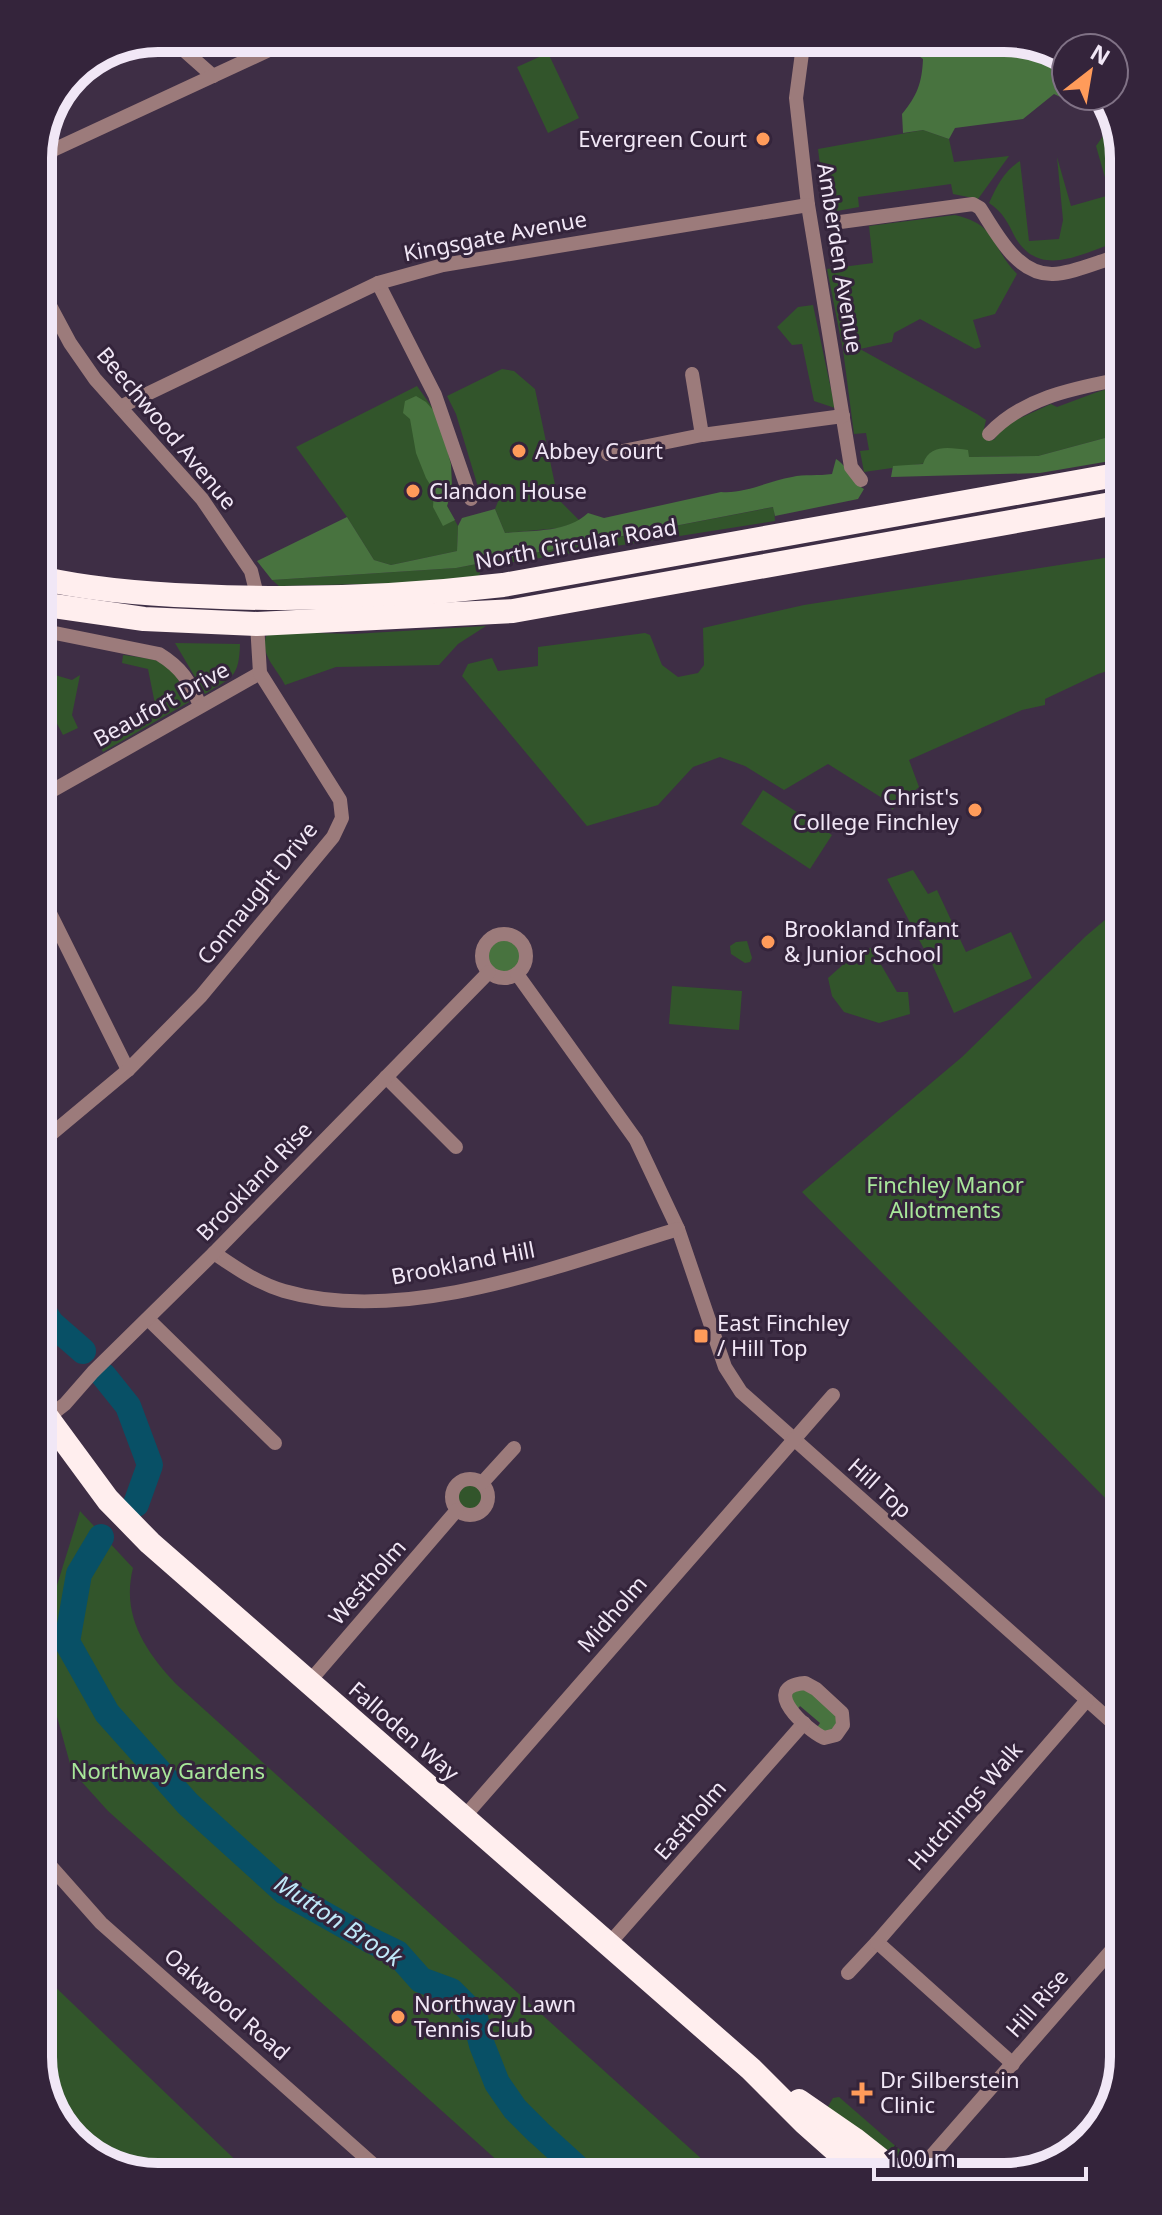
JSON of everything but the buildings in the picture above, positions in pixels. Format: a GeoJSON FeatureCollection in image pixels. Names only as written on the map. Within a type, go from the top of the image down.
{"type":"FeatureCollection","features":[{"type":"Feature","properties":{"kind":"highway","name":"North Circular Road"},"geometry":{"type":"LineString","coordinates":[[52,606],[144,619],[258,612],[503,585],[1110,476]]}},
{"type":"Feature","properties":{"kind":"highway","name":"North Circular Road"},"geometry":{"type":"LineString","coordinates":[[52,581],[258,612],[513,611],[1110,504]]}},
{"type":"Feature","properties":{"kind":"highway","name":"Falloden Way"},"geometry":{"type":"LineString","coordinates":[[52,1424],[108,1500],[141,1535],[751,2069],[850,2163]]}},
{"type":"Feature","properties":{"kind":"highway","name":"Falloden Way"},"geometry":{"type":"LineString","coordinates":[[751,2069],[884,2163]]}},
{"type":"Feature","properties":{"kind":"street"},"geometry":{"type":"LineString","coordinates":[[186,52],[213,76]]}},
{"type":"Feature","properties":{"kind":"street"},"geometry":{"type":"LineString","coordinates":[[52,150],[265,52]]}},
{"type":"Feature","properties":{"kind":"street","name":"Amberden Avenue"},"geometry":{"type":"LineString","coordinates":[[802,52],[796,98],[808,205],[851,467],[861,480]]}},
{"type":"Feature","properties":{"kind":"street"},"geometry":{"type":"LineString","coordinates":[[833,223],[973,204],[980,208],[1011,254],[1030,269],[1053,274],[1110,259]]}},
{"type":"Feature","properties":{"kind":"street","name":"Kingsgate Avenue"},"geometry":{"type":"LineString","coordinates":[[120,407],[378,283],[443,265],[808,205]]}},
{"type":"Feature","properties":{"kind":"street"},"geometry":{"type":"LineString","coordinates":[[378,283],[435,395],[471,499]]}},
{"type":"Feature","properties":{"kind":"street","name":"Beechwood Avenue"},"geometry":{"type":"LineString","coordinates":[[52,312],[95,379],[202,499],[251,571],[258,612]]}},
{"type":"Feature","properties":{"kind":"street"},"geometry":{"type":"LineString","coordinates":[[692,374],[702,435]]}},
{"type":"Feature","properties":{"kind":"street"},"geometry":{"type":"LineString","coordinates":[[989,434],[1003,420],[1030,404],[1065,391],[1110,381]]}},
{"type":"Feature","properties":{"kind":"street"},"geometry":{"type":"LineString","coordinates":[[608,454],[702,435],[843,416]]}},
{"type":"Feature","properties":{"kind":"street","name":"Connaught Drive"},"geometry":{"type":"LineString","coordinates":[[52,1133],[128,1070],[201,996],[333,837],[342,818],[340,800],[260,673],[258,612]]}},
{"type":"Feature","properties":{"kind":"street"},"geometry":{"type":"LineString","coordinates":[[52,632],[159,654],[176,664],[190,683],[200,705]]}},
{"type":"Feature","properties":{"kind":"street","name":"Beaufort Drive"},"geometry":{"type":"LineString","coordinates":[[52,791],[260,673]]}},
{"type":"Feature","properties":{"kind":"street"},"geometry":{"type":"LineString","coordinates":[[52,917],[128,1070]]}},
{"type":"Feature","properties":{"kind":"street"},"geometry":{"type":"LineString","coordinates":[[505,934],[518,939],[525,950],[525,963],[517,974],[506,978],[489,972],[482,961],[484,947],[492,937],[505,934]]}},
{"type":"Feature","properties":{"kind":"street","name":"Brookland Rise"},"geometry":{"type":"LineString","coordinates":[[52,1412],[65,1404],[93,1372],[489,972]]}},
{"type":"Feature","properties":{"kind":"street"},"geometry":{"type":"LineString","coordinates":[[517,974],[636,1140],[678,1229]]}},
{"type":"Feature","properties":{"kind":"street"},"geometry":{"type":"LineString","coordinates":[[386,1077],[456,1147]]}},
{"type":"Feature","properties":{"kind":"street","name":"Brookland Hill"},"geometry":{"type":"LineString","coordinates":[[214,1253],[248,1277],[284,1291],[329,1299],[378,1302],[435,1295],[533,1274],[678,1229]]}},
{"type":"Feature","properties":{"kind":"street","name":"Hill Top"},"geometry":{"type":"LineString","coordinates":[[678,1229],[725,1367],[741,1392],[1110,1720]]}},
{"type":"Feature","properties":{"kind":"street"},"geometry":{"type":"LineString","coordinates":[[148,1319],[275,1443]]}},
{"type":"Feature","properties":{"kind":"street","name":"Midholm"},"geometry":{"type":"LineString","coordinates":[[464,1817],[833,1395]]}},
{"type":"Feature","properties":{"kind":"street","name":"Westholm"},"geometry":{"type":"LineString","coordinates":[[482,1483],[514,1448]]}},
{"type":"Feature","properties":{"kind":"street","name":"Westholm"},"geometry":{"type":"LineString","coordinates":[[469,1478],[482,1483],[489,1498],[481,1512],[465,1514],[457,1510],[452,1497],[456,1484],[469,1478]]}},
{"type":"Feature","properties":{"kind":"street","name":"Westholm"},"geometry":{"type":"LineString","coordinates":[[309,1682],[457,1510]]}},
{"type":"Feature","properties":{"kind":"street","name":"Hutchings Walk"},"geometry":{"type":"LineString","coordinates":[[848,1973],[1087,1700]]}},
{"type":"Feature","properties":{"kind":"street","name":"Eastholm"},"geometry":{"type":"LineString","coordinates":[[608,1945],[804,1723]]}},
{"type":"Feature","properties":{"kind":"street","name":"Oakwood Road"},"geometry":{"type":"LineString","coordinates":[[52,1868],[101,1923],[372,2163]]}},
{"type":"Feature","properties":{"kind":"street"},"geometry":{"type":"LineString","coordinates":[[877,1942],[1013,2064]]}},
{"type":"Feature","properties":{"kind":"street","name":"Hill Rise"},"geometry":{"type":"LineString","coordinates":[[925,2163],[1110,1952]]}},
{"type":"Feature","properties":{"kind":"green space"},"geometry":{"type":"Polygon","coordinates":[[[913,52],[1011,52],[1050,62],[1050,97],[1023,119],[955,128],[949,139],[923,130],[903,133],[902,114],[918,89],[923,59],[913,52]]]}},
{"type":"Feature","properties":{"kind":"green space"},"geometry":{"type":"Polygon","coordinates":[[[548,53],[579,118],[548,133],[517,67],[548,53]]]}},
{"type":"Feature","properties":{"kind":"green space"},"geometry":{"type":"Polygon","coordinates":[[[923,130],[949,139],[954,162],[1009,156],[978,199],[953,194],[951,184],[858,197],[859,207],[826,213],[818,149],[923,130]]]}},
{"type":"Feature","properties":{"kind":"green space"},"geometry":{"type":"Polygon","coordinates":[[[1106,131],[1110,195],[1096,146],[1106,131]]]}},
{"type":"Feature","properties":{"kind":"green space"},"geometry":{"type":"Polygon","coordinates":[[[1057,157],[1071,206],[1110,195],[1110,245],[1061,260],[1036,257],[1025,250],[1002,214],[989,203],[998,185],[1020,161],[1029,241],[1059,239],[1063,220],[1057,157]]]}},
{"type":"Feature","properties":{"kind":"green space"},"geometry":{"type":"Polygon","coordinates":[[[955,215],[969,219],[986,231],[1017,274],[995,314],[973,320],[981,347],[975,349],[920,319],[894,333],[892,342],[860,349],[986,420],[983,433],[994,440],[1003,426],[1051,404],[1057,407],[1110,389],[1110,437],[1038,456],[969,457],[864,472],[860,451],[869,450],[866,433],[854,434],[843,350],[827,269],[873,263],[869,226],[955,215]]]}},
{"type":"Feature","properties":{"kind":"green space"},"geometry":{"type":"Polygon","coordinates":[[[813,305],[835,408],[814,401],[802,344],[792,345],[777,327],[798,307],[813,305]]]}},
{"type":"Feature","properties":{"kind":"green space"},"geometry":{"type":"Polygon","coordinates":[[[502,369],[514,371],[535,389],[558,499],[580,521],[559,528],[505,533],[495,509],[499,499],[493,483],[478,487],[456,414],[447,396],[502,369]]]}},
{"type":"Feature","properties":{"kind":"green space"},"geometry":{"type":"Polygon","coordinates":[[[417,386],[439,417],[451,465],[452,489],[447,506],[458,526],[457,551],[391,565],[374,560],[296,447],[417,386]]]}},
{"type":"Feature","properties":{"kind":"green space"},"geometry":{"type":"Polygon","coordinates":[[[416,396],[439,417],[451,465],[452,489],[447,506],[455,520],[443,526],[433,507],[434,491],[416,453],[410,419],[403,413],[405,401],[416,396]]]}},
{"type":"Feature","properties":{"kind":"green space"},"geometry":{"type":"Polygon","coordinates":[[[1110,437],[1110,461],[1040,473],[891,477],[893,466],[923,464],[930,453],[941,448],[968,450],[969,457],[1038,456],[1110,437]]]}},
{"type":"Feature","properties":{"kind":"green space"},"geometry":{"type":"Polygon","coordinates":[[[836,459],[864,489],[858,499],[775,516],[773,507],[456,568],[272,580],[257,561],[347,517],[374,560],[391,565],[457,551],[458,526],[462,518],[495,509],[505,533],[549,529],[570,524],[588,513],[604,518],[797,476],[832,474],[836,459]]]}},
{"type":"Feature","properties":{"kind":"green space"},"geometry":{"type":"Polygon","coordinates":[[[774,507],[775,521],[482,567],[479,576],[406,583],[279,586],[272,580],[456,568],[774,507]]]}},
{"type":"Feature","properties":{"kind":"green space"},"geometry":{"type":"Polygon","coordinates":[[[1110,557],[1110,670],[1045,699],[1045,705],[1022,710],[909,760],[919,787],[892,810],[890,803],[828,764],[784,790],[745,766],[720,757],[693,767],[658,805],[587,826],[462,676],[468,664],[492,658],[498,671],[538,666],[538,647],[645,633],[650,635],[662,665],[678,677],[698,673],[704,665],[703,628],[804,605],[1110,557]]]}},
{"type":"Feature","properties":{"kind":"green space"},"geometry":{"type":"Polygon","coordinates":[[[486,626],[458,644],[439,665],[336,667],[285,685],[265,650],[266,636],[277,632],[353,634],[486,626]]]}},
{"type":"Feature","properties":{"kind":"green space"},"geometry":{"type":"Polygon","coordinates":[[[175,643],[240,644],[236,670],[228,680],[205,694],[175,643]]]}},
{"type":"Feature","properties":{"kind":"green space"},"geometry":{"type":"Polygon","coordinates":[[[123,655],[166,665],[177,678],[189,702],[103,752],[95,739],[155,704],[148,669],[122,663],[123,655]]]}},
{"type":"Feature","properties":{"kind":"green space"},"geometry":{"type":"Polygon","coordinates":[[[55,675],[72,680],[80,675],[72,715],[78,728],[63,735],[52,716],[55,675]]]}},
{"type":"Feature","properties":{"kind":"green space"},"geometry":{"type":"Polygon","coordinates":[[[763,790],[832,835],[810,869],[741,824],[763,790]]]}},
{"type":"Feature","properties":{"kind":"green space"},"geometry":{"type":"Polygon","coordinates":[[[913,870],[928,894],[937,890],[966,952],[1011,932],[1032,978],[954,1013],[887,879],[913,870]]]}},
{"type":"Feature","properties":{"kind":"green space","name":"Finchley Manor Allotments"},"geometry":{"type":"Polygon","coordinates":[[[1110,916],[1110,1503],[802,1192],[962,1057],[1110,916]]]}},
{"type":"Feature","properties":{"kind":"green space"},"geometry":{"type":"Polygon","coordinates":[[[504,940],[515,945],[520,956],[515,967],[504,972],[493,967],[488,956],[493,945],[504,940]]]}},
{"type":"Feature","properties":{"kind":"green space"},"geometry":{"type":"Polygon","coordinates":[[[747,941],[752,958],[745,963],[731,954],[730,946],[747,941]]]}},
{"type":"Feature","properties":{"kind":"green space"},"geometry":{"type":"Polygon","coordinates":[[[870,948],[882,951],[888,958],[880,963],[897,992],[908,992],[910,1014],[879,1023],[844,1012],[832,996],[828,978],[855,954],[870,948]]]}},
{"type":"Feature","properties":{"kind":"green space"},"geometry":{"type":"Polygon","coordinates":[[[672,986],[742,991],[739,1030],[669,1024],[672,986]]]}},
{"type":"Feature","properties":{"kind":"green space"},"geometry":{"type":"Polygon","coordinates":[[[470,1484],[479,1488],[483,1497],[479,1506],[470,1510],[461,1506],[457,1497],[461,1488],[470,1484]]]}},
{"type":"Feature","properties":{"kind":"green space","name":"Northway Gardens"},"geometry":{"type":"Polygon","coordinates":[[[80,1511],[133,1568],[130,1601],[138,1631],[155,1659],[176,1684],[706,2163],[500,2163],[108,1811],[72,1771],[52,1698],[52,1601],[80,1511]]]}},
{"type":"Feature","properties":{"kind":"green space"},"geometry":{"type":"Polygon","coordinates":[[[805,1687],[840,1719],[829,1733],[816,1729],[820,1723],[800,1706],[796,1711],[791,1696],[795,1690],[805,1687]]]}},
{"type":"Feature","properties":{"kind":"green space"},"geometry":{"type":"Polygon","coordinates":[[[52,1984],[238,2163],[137,2161],[105,2149],[83,2132],[66,2110],[54,2078],[52,1984]]]}},
{"type":"Feature","properties":{"kind":"green space"},"geometry":{"type":"Polygon","coordinates":[[[839,2097],[900,2150],[900,2158],[826,2110],[833,2098],[839,2097]]]}},
{"type":"Feature","properties":{"kind":"waterway","name":"Mutton Brook"},"geometry":{"type":"LineString","coordinates":[[52,1324],[83,1351]]}},
{"type":"Feature","properties":{"kind":"waterway","name":"Mutton Brook"},"geometry":{"type":"LineString","coordinates":[[104,1376],[128,1406],[150,1465],[136,1504]]}},
{"type":"Feature","properties":{"kind":"waterway","name":"Mutton Brook"},"geometry":{"type":"LineString","coordinates":[[101,1537],[79,1574],[67,1642],[107,1713],[188,1804],[285,1892],[397,1953],[421,1980],[451,1991],[474,2014],[497,2083],[515,2109],[572,2163]]}},
{"type":"Feature","properties":{"kind":"place","name":"Evergreen Court"},"geometry":{"type":"Point","coordinates":[763,139]}},
{"type":"Feature","properties":{"kind":"place","name":"Abbey Court"},"geometry":{"type":"Point","coordinates":[519,451]}},
{"type":"Feature","properties":{"kind":"place","name":"Clandon House"},"geometry":{"type":"Point","coordinates":[413,491]}},
{"type":"Feature","properties":{"kind":"place","name":"Christ's College Finchley"},"geometry":{"type":"Point","coordinates":[975,810]}},
{"type":"Feature","properties":{"kind":"place","name":"Brookland Infant & Junior School"},"geometry":{"type":"Point","coordinates":[768,942]}},
{"type":"Feature","properties":{"kind":"place","name":"East Finchley / Hill Top"},"geometry":{"type":"Point","coordinates":[701,1336]}},
{"type":"Feature","properties":{"kind":"place","name":"Northway Lawn Tennis Club"},"geometry":{"type":"Point","coordinates":[398,2017]}},
{"type":"Feature","properties":{"kind":"place","name":"Dr Silberstein Clinic"},"geometry":{"type":"Point","coordinates":[862,2093]}}]}
